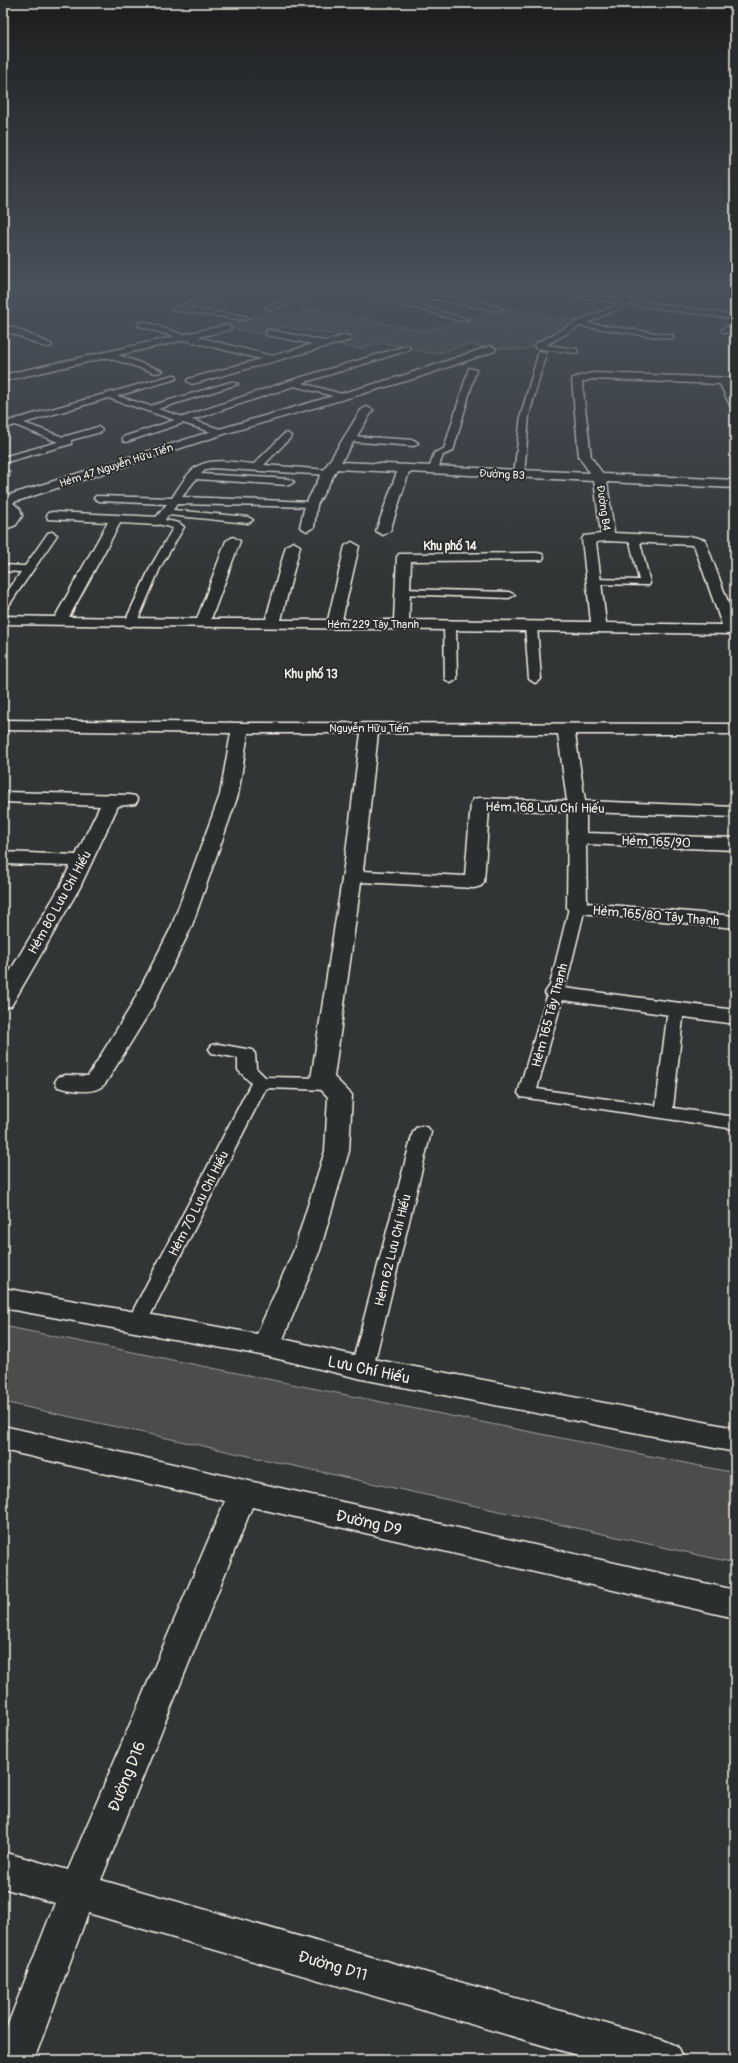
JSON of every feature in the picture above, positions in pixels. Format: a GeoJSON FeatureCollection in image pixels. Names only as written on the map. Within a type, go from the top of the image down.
{"type":"FeatureCollection","features":[{"type":"Feature","properties":{"kind":"street","name":"Hẻm 47 Nguyễn Hữu Tiến"},"geometry":{"type":"LineString","coordinates":[[3,526],[11,522],[16,516],[15,512],[6,504],[5,501],[220,432],[368,389]]}},
{"type":"Feature","properties":{"kind":"street","name":"Đường B4"},"geometry":{"type":"LineString","coordinates":[[578,389],[585,457],[600,479],[608,537]]}},
{"type":"Feature","properties":{"kind":"street"},"geometry":{"type":"LineString","coordinates":[[732,389],[735,405]]}},
{"type":"Feature","properties":{"kind":"street"},"geometry":{"type":"LineString","coordinates":[[307,528],[311,506],[331,469],[367,410]]}},
{"type":"Feature","properties":{"kind":"street","name":"Đường B3"},"geometry":{"type":"LineString","coordinates":[[331,469],[404,468],[600,479],[735,484]]}},
{"type":"Feature","properties":{"kind":"street"},"geometry":{"type":"LineString","coordinates":[[383,531],[404,468]]}},
{"type":"Feature","properties":{"kind":"street"},"geometry":{"type":"LineString","coordinates":[[53,516],[116,519],[163,517]]}},
{"type":"Feature","properties":{"kind":"street"},"geometry":{"type":"LineString","coordinates":[[59,622],[116,519]]}},
{"type":"Feature","properties":{"kind":"street"},"geometry":{"type":"LineString","coordinates":[[599,628],[589,539],[608,537],[694,541],[700,543],[733,630]]}},
{"type":"Feature","properties":{"kind":"street"},"geometry":{"type":"LineString","coordinates":[[202,624],[233,541]]}},
{"type":"Feature","properties":{"kind":"street"},"geometry":{"type":"LineString","coordinates":[[272,624],[293,546]]}},
{"type":"Feature","properties":{"kind":"street"},"geometry":{"type":"LineString","coordinates":[[334,624],[352,546]]}},
{"type":"Feature","properties":{"kind":"street"},"geometry":{"type":"LineString","coordinates":[[401,624],[404,592],[404,557],[537,557]]}},
{"type":"Feature","properties":{"kind":"street","name":"Hẻm 229 Tây Thạnh"},"geometry":{"type":"LineString","coordinates":[[7,620],[130,624],[401,624],[733,630]]}},
{"type":"Feature","properties":{"kind":"street","name":"Nguyễn Hữu Tiến"},"geometry":{"type":"LineString","coordinates":[[3,724],[240,728],[735,729]]}},
{"type":"Feature","properties":{"kind":"street"},"geometry":{"type":"LineString","coordinates":[[66,1082],[88,1084],[96,1080],[141,1008],[181,928],[228,795],[240,728]]}},
{"type":"Feature","properties":{"kind":"street"},"geometry":{"type":"LineString","coordinates":[[266,1346],[307,1250],[337,1151],[340,1095],[322,1079],[353,876],[370,728]]}},
{"type":"Feature","properties":{"kind":"street","name":"Hẻm 165 Tây Thạnh"},"geometry":{"type":"LineString","coordinates":[[566,728],[577,807],[577,908]]}},
{"type":"Feature","properties":{"kind":"street","name":"Hẻm 80 Lưu Chí Hiếu"},"geometry":{"type":"LineString","coordinates":[[3,797],[120,800],[83,861],[70,887],[3,1001]]}},
{"type":"Feature","properties":{"kind":"street","name":"Hẻm 168 Lưu Chí Hiếu"},"geometry":{"type":"LineString","coordinates":[[353,876],[474,882],[480,803],[735,812]]}},
{"type":"Feature","properties":{"kind":"street","name":"Hẻm 165/90"},"geometry":{"type":"LineString","coordinates":[[577,838],[735,844]]}},
{"type":"Feature","properties":{"kind":"street"},"geometry":{"type":"LineString","coordinates":[[3,858],[83,861]]}},
{"type":"Feature","properties":{"kind":"street","name":"Hẻm 165/80 Tây Thạnh"},"geometry":{"type":"LineString","coordinates":[[577,908],[735,922]]}},
{"type":"Feature","properties":{"kind":"street"},"geometry":{"type":"LineString","coordinates":[[556,994],[735,1016]]}},
{"type":"Feature","properties":{"kind":"street","name":"Lưu Chí Hiếu"},"geometry":{"type":"LineString","coordinates":[[3,1298],[136,1324],[266,1346],[362,1368],[735,1440]]}},
{"type":"Feature","properties":{"kind":"street","name":"Đường D9"},"geometry":{"type":"LineString","coordinates":[[3,1438],[735,1604]]}},
{"type":"Feature","properties":{"kind":"street","name":"Đường D16"},"geometry":{"type":"LineString","coordinates":[[14,2060],[78,1892],[243,1493]]}},
{"type":"Feature","properties":{"kind":"street","name":"Đường D11"},"geometry":{"type":"LineString","coordinates":[[3,1870],[663,2060]]}},
{"type":"Feature","properties":{"kind":"lane"},"geometry":{"type":"LineString","coordinates":[[3,426],[16,419],[132,389]]}},
{"type":"Feature","properties":{"kind":"lane"},"geometry":{"type":"LineString","coordinates":[[150,409],[216,389]]}},
{"type":"Feature","properties":{"kind":"lane"},"geometry":{"type":"LineString","coordinates":[[126,439],[252,399],[276,389]]}},
{"type":"Feature","properties":{"kind":"lane"},"geometry":{"type":"LineString","coordinates":[[314,389],[342,397]]}},
{"type":"Feature","properties":{"kind":"lane"},"geometry":{"type":"LineString","coordinates":[[434,470],[439,454],[448,451],[466,389]]}},
{"type":"Feature","properties":{"kind":"lane"},"geometry":{"type":"LineString","coordinates":[[519,475],[525,415],[532,389]]}},
{"type":"Feature","properties":{"kind":"lane"},"geometry":{"type":"LineString","coordinates":[[109,396],[220,432]]}},
{"type":"Feature","properties":{"kind":"lane"},"geometry":{"type":"LineString","coordinates":[[3,460],[68,442],[16,419]]}},
{"type":"Feature","properties":{"kind":"lane"},"geometry":{"type":"LineString","coordinates":[[61,440],[98,430]]}},
{"type":"Feature","properties":{"kind":"lane"},"geometry":{"type":"LineString","coordinates":[[252,468],[257,466],[287,436]]}},
{"type":"Feature","properties":{"kind":"lane"},"geometry":{"type":"LineString","coordinates":[[349,439],[414,443]]}},
{"type":"Feature","properties":{"kind":"lane"},"geometry":{"type":"LineString","coordinates":[[163,517],[193,476],[203,467],[331,469]]}},
{"type":"Feature","properties":{"kind":"lane"},"geometry":{"type":"LineString","coordinates":[[193,476],[289,482]]}},
{"type":"Feature","properties":{"kind":"lane"},"geometry":{"type":"LineString","coordinates":[[99,498],[311,506]]}},
{"type":"Feature","properties":{"kind":"lane"},"geometry":{"type":"LineString","coordinates":[[163,517],[248,520]]}},
{"type":"Feature","properties":{"kind":"lane"},"geometry":{"type":"LineString","coordinates":[[130,624],[156,566],[179,528],[163,517]]}},
{"type":"Feature","properties":{"kind":"lane"},"geometry":{"type":"LineString","coordinates":[[3,606],[52,535]]}},
{"type":"Feature","properties":{"kind":"lane"},"geometry":{"type":"LineString","coordinates":[[594,582],[645,583],[634,538]]}},
{"type":"Feature","properties":{"kind":"lane"},"geometry":{"type":"LineString","coordinates":[[3,568],[28,569]]}},
{"type":"Feature","properties":{"kind":"lane"},"geometry":{"type":"LineString","coordinates":[[404,592],[509,595]]}},
{"type":"Feature","properties":{"kind":"lane"},"geometry":{"type":"LineString","coordinates":[[450,625],[451,679]]}},
{"type":"Feature","properties":{"kind":"lane"},"geometry":{"type":"LineString","coordinates":[[531,626],[535,679]]}},
{"type":"Feature","properties":{"kind":"lane","name":"Hẻm 165 Tây Thạnh"},"geometry":{"type":"LineString","coordinates":[[577,908],[556,994],[527,1094],[735,1123]]}},
{"type":"Feature","properties":{"kind":"lane"},"geometry":{"type":"LineString","coordinates":[[664,1112],[676,1009]]}},
{"type":"Feature","properties":{"kind":"lane"},"geometry":{"type":"LineString","coordinates":[[218,1049],[246,1054],[247,1070],[260,1082],[328,1084]]}},
{"type":"Feature","properties":{"kind":"lane","name":"Hẻm 70 Lưu Chí Hiếu"},"geometry":{"type":"LineString","coordinates":[[136,1324],[260,1082]]}},
{"type":"Feature","properties":{"kind":"lane","name":"Hẻm 62 Lưu Chí Hiếu"},"geometry":{"type":"LineString","coordinates":[[362,1368],[422,1132]]}},
{"type":"Feature","properties":{"kind":"shaded area"},"geometry":{"type":"Polygon","coordinates":[[[3,1326],[735,1473],[735,1563],[3,1402],[3,1326]]]}},
{"type":"Feature","properties":{"kind":"district","name":"Khu phố 14"},"geometry":{"type":"Point","coordinates":[450,546]}},
{"type":"Feature","properties":{"kind":"district","name":"Khu phố 13"},"geometry":{"type":"Point","coordinates":[311,674]}}]}
